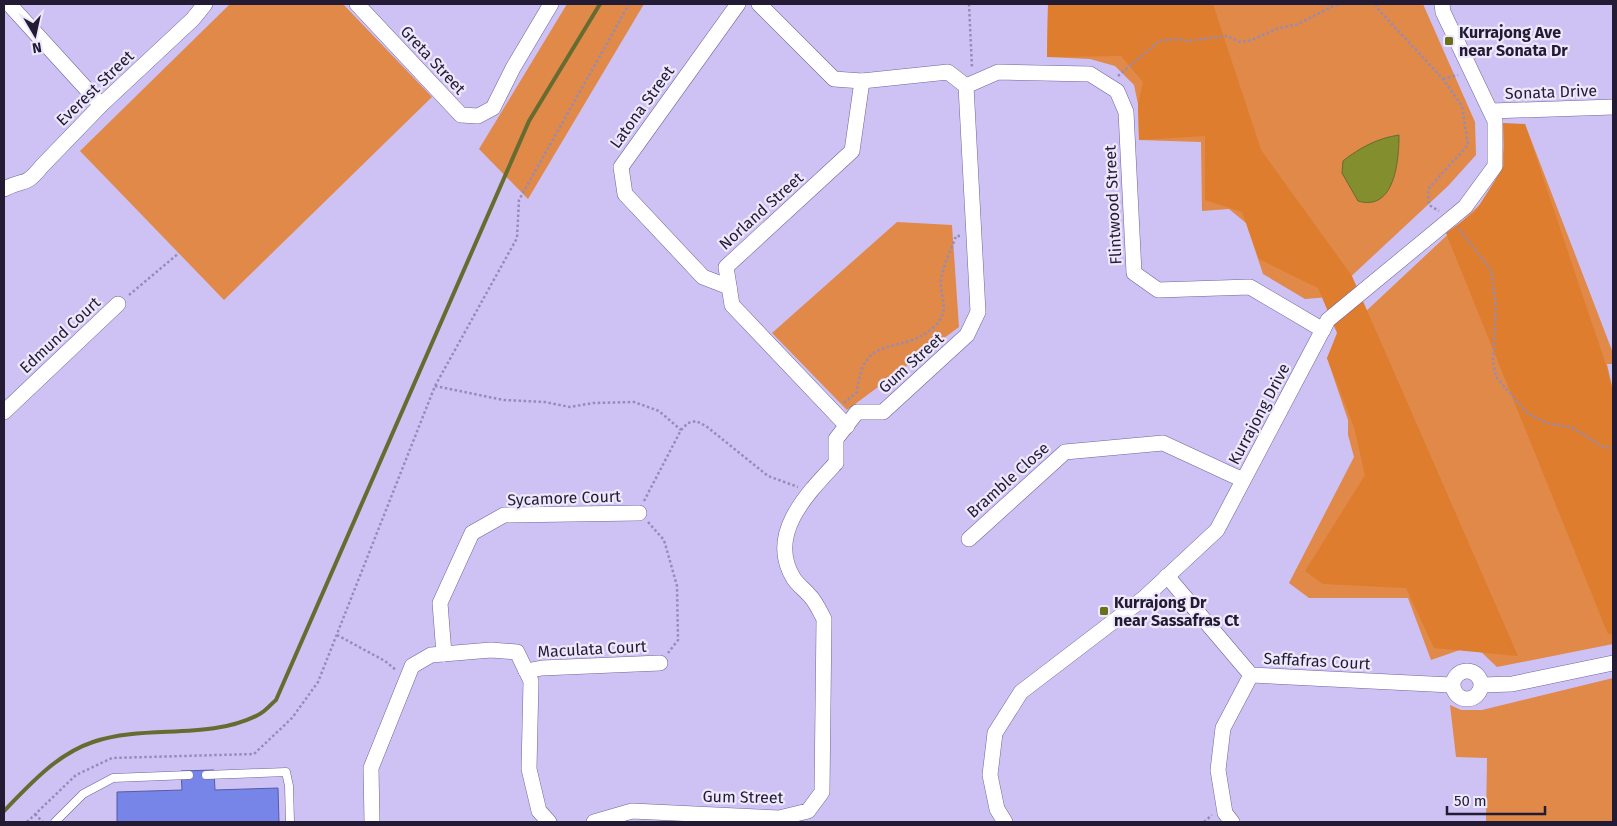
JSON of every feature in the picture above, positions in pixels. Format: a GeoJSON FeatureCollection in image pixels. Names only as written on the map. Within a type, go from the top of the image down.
{"type":"FeatureCollection","features":[{"type":"Feature","properties":{"kind":"street"},"geometry":{"type":"LineString","coordinates":[[9,4],[101,105]]}},
{"type":"Feature","properties":{"kind":"street","name":"Everest Street"},"geometry":{"type":"LineString","coordinates":[[4,189],[29,182],[101,105],[193,19],[205,4]]}},
{"type":"Feature","properties":{"kind":"street","name":"Greta Street"},"geometry":{"type":"LineString","coordinates":[[357,4],[461,115],[478,116],[493,108],[513,68],[551,4]]}},
{"type":"Feature","properties":{"kind":"street","name":"Latona Street"},"geometry":{"type":"LineString","coordinates":[[729,288],[703,277],[625,194],[621,167],[738,4]]}},
{"type":"Feature","properties":{"kind":"street"},"geometry":{"type":"LineString","coordinates":[[760,4],[834,79],[862,81],[948,72],[971,84]]}},
{"type":"Feature","properties":{"kind":"street","name":"Kurrajong Drive"},"geometry":{"type":"LineString","coordinates":[[1005,822],[997,809],[990,776],[995,734],[1021,692],[1144,598],[1217,530],[1328,320],[1465,206],[1495,166],[1495,121],[1443,12],[1442,4]]}},
{"type":"Feature","properties":{"kind":"street","name":"Flintwood Street"},"geometry":{"type":"LineString","coordinates":[[971,84],[998,72],[1090,74],[1117,91],[1126,112],[1134,272],[1158,290],[1250,287],[1323,330]]}},
{"type":"Feature","properties":{"kind":"street","name":"Norland Street"},"geometry":{"type":"LineString","coordinates":[[846,426],[732,305],[726,267],[852,151],[862,81]]}},
{"type":"Feature","properties":{"kind":"street","name":"Gum Street"},"geometry":{"type":"LineString","coordinates":[[594,822],[632,811],[779,818],[808,811],[822,792],[824,619],[812,598],[794,580],[785,557],[785,533],[805,496],[836,462],[836,439],[857,412],[883,412],[967,335],[978,312],[971,84]]}},
{"type":"Feature","properties":{"kind":"street","name":"Sonata Drive"},"geometry":{"type":"LineString","coordinates":[[1491,111],[1613,107]]}},
{"type":"Feature","properties":{"kind":"street","name":"Edmund Court"},"geometry":{"type":"LineString","coordinates":[[4,412],[118,304]]}},
{"type":"Feature","properties":{"kind":"street","name":"Bramble Close"},"geometry":{"type":"LineString","coordinates":[[969,539],[1065,452],[1163,443],[1243,480]]}},
{"type":"Feature","properties":{"kind":"street","name":"Sycamore Court"},"geometry":{"type":"LineString","coordinates":[[444,654],[440,604],[472,533],[504,515],[639,512]]}},
{"type":"Feature","properties":{"kind":"street","name":"Saffafras Court"},"geometry":{"type":"LineString","coordinates":[[1167,576],[1251,675],[1451,685],[1458,695],[1466,699],[1475,696],[1482,685],[1512,684],[1613,663]]}},
{"type":"Feature","properties":{"kind":"street"},"geometry":{"type":"LineString","coordinates":[[372,822],[371,768],[412,666],[431,655],[491,650],[517,652],[531,681],[529,769],[539,811],[549,822]]}},
{"type":"Feature","properties":{"kind":"street","name":"Maculata Court"},"geometry":{"type":"LineString","coordinates":[[526,671],[542,668],[660,663]]}},
{"type":"Feature","properties":{"kind":"street"},"geometry":{"type":"LineString","coordinates":[[1232,822],[1225,813],[1218,770],[1223,728],[1251,675]]}},
{"type":"Feature","properties":{"kind":"lane"},"geometry":{"type":"LineString","coordinates":[[55,822],[83,794],[113,778],[286,772],[289,786],[290,822]]}},
{"type":"Feature","properties":{"kind":"path"},"geometry":{"type":"LineString","coordinates":[[27,822],[76,775],[112,758],[254,754],[292,718],[318,682],[435,386],[517,238],[519,200],[629,4]]}},
{"type":"Feature","properties":{"kind":"path"},"geometry":{"type":"LineString","coordinates":[[969,4],[971,84]]}},
{"type":"Feature","properties":{"kind":"path"},"geometry":{"type":"LineString","coordinates":[[1107,85],[1159,40],[1176,39],[1187,41],[1227,36],[1240,42],[1252,40],[1276,29],[1298,24],[1335,5],[1342,4]]}},
{"type":"Feature","properties":{"kind":"path"},"geometry":{"type":"LineString","coordinates":[[1375,5],[1443,79],[1462,106],[1468,145],[1428,189],[1429,205],[1452,217],[1490,270],[1496,307],[1494,360],[1496,377],[1527,413],[1547,423],[1573,428],[1603,447],[1613,448]]}},
{"type":"Feature","properties":{"kind":"path"},"geometry":{"type":"LineString","coordinates":[[833,411],[857,392],[858,374],[866,357],[886,347],[920,336],[935,326],[943,312],[944,297],[941,282],[956,236],[976,236]]}},
{"type":"Feature","properties":{"kind":"path"},"geometry":{"type":"LineString","coordinates":[[118,304],[179,253]]}},
{"type":"Feature","properties":{"kind":"path"},"geometry":{"type":"LineString","coordinates":[[435,386],[504,400],[545,402],[570,407],[593,403],[634,402],[659,411],[681,430]]}},
{"type":"Feature","properties":{"kind":"path"},"geometry":{"type":"LineString","coordinates":[[660,663],[678,640],[677,586],[664,540],[639,512],[681,430],[688,423],[696,421],[706,426],[768,476],[797,486],[805,496]]}},
{"type":"Feature","properties":{"kind":"path"},"geometry":{"type":"LineString","coordinates":[[337,635],[385,661],[407,679]]}},
{"type":"Feature","properties":{"kind":"path"},"geometry":{"type":"LineString","coordinates":[[35,814],[43,822]]}},
{"type":"Feature","properties":{"kind":"shaded area"},"geometry":{"type":"Polygon","coordinates":[[[230,4],[343,4],[432,97],[224,300],[80,151],[230,4]]]}},
{"type":"Feature","properties":{"kind":"shaded area"},"geometry":{"type":"Polygon","coordinates":[[[567,4],[644,4],[528,199],[479,149],[567,4]]]}},
{"type":"Feature","properties":{"kind":"shaded area"},"geometry":{"type":"Polygon","coordinates":[[[1048,4],[1423,4],[1475,122],[1476,155],[1448,186],[1329,297],[1305,299],[1263,274],[1246,223],[1229,209],[1202,211],[1201,142],[1139,140],[1138,104],[1134,85],[1115,66],[1090,59],[1047,57],[1048,4]]]}},
{"type":"Feature","properties":{"kind":"shaded area"},"geometry":{"type":"Polygon","coordinates":[[[1048,4],[1213,4],[1261,150],[1352,276],[1518,656],[1434,648],[1406,588],[1323,584],[1305,571],[1365,475],[1354,427],[1327,358],[1337,333],[1318,288],[1259,259],[1242,212],[1205,200],[1205,136],[1139,140],[1138,104],[1143,82],[1121,56],[1047,57],[1048,4]]]}},
{"type":"Feature","properties":{"kind":"shaded area"},"geometry":{"type":"Polygon","coordinates":[[[1503,123],[1525,124],[1607,368],[1613,394],[1613,634],[1608,634],[1446,233],[1475,212],[1504,166],[1503,123]]]}},
{"type":"Feature","properties":{"kind":"shaded area"},"geometry":{"type":"Polygon","coordinates":[[[1525,124],[1613,353],[1613,364],[1607,364],[1613,390],[1613,644],[1497,667],[1474,645],[1431,660],[1408,598],[1309,598],[1289,583],[1354,457],[1348,435],[1348,420],[1327,358],[1347,329],[1490,195],[1502,165],[1506,125],[1525,124]]]}},
{"type":"Feature","properties":{"kind":"shaded area"},"geometry":{"type":"Polygon","coordinates":[[[1399,135],[1396,170],[1387,192],[1380,199],[1370,202],[1358,201],[1342,173],[1343,161],[1369,144],[1399,135]]]}},
{"type":"Feature","properties":{"kind":"shaded area"},"geometry":{"type":"Polygon","coordinates":[[[897,222],[952,225],[959,327],[847,410],[772,333],[897,222]]]}},
{"type":"Feature","properties":{"kind":"shaded area"},"geometry":{"type":"Polygon","coordinates":[[[1613,678],[1613,822],[1486,822],[1487,758],[1456,757],[1450,705],[1461,710],[1482,710],[1613,678]]]}},
{"type":"Feature","properties":{"kind":"building"},"geometry":{"type":"Polygon","coordinates":[[[214,770],[215,790],[278,788],[279,822],[117,822],[117,792],[182,790],[181,771],[214,770]]]}},
{"type":"Feature","properties":{"kind":"waterway"},"geometry":{"type":"LineString","coordinates":[[4,811],[45,771],[80,747],[113,737],[134,734],[218,728],[261,714],[276,700],[529,121],[600,4]]}},
{"type":"Feature","properties":{"kind":"place","name":"Kurrajong Ave near Sonata Dr"},"geometry":{"type":"Point","coordinates":[1449,41]}},
{"type":"Feature","properties":{"kind":"place","name":"Kurrajong Dr near Sassafras Ct"},"geometry":{"type":"Point","coordinates":[1104,611]}}]}
